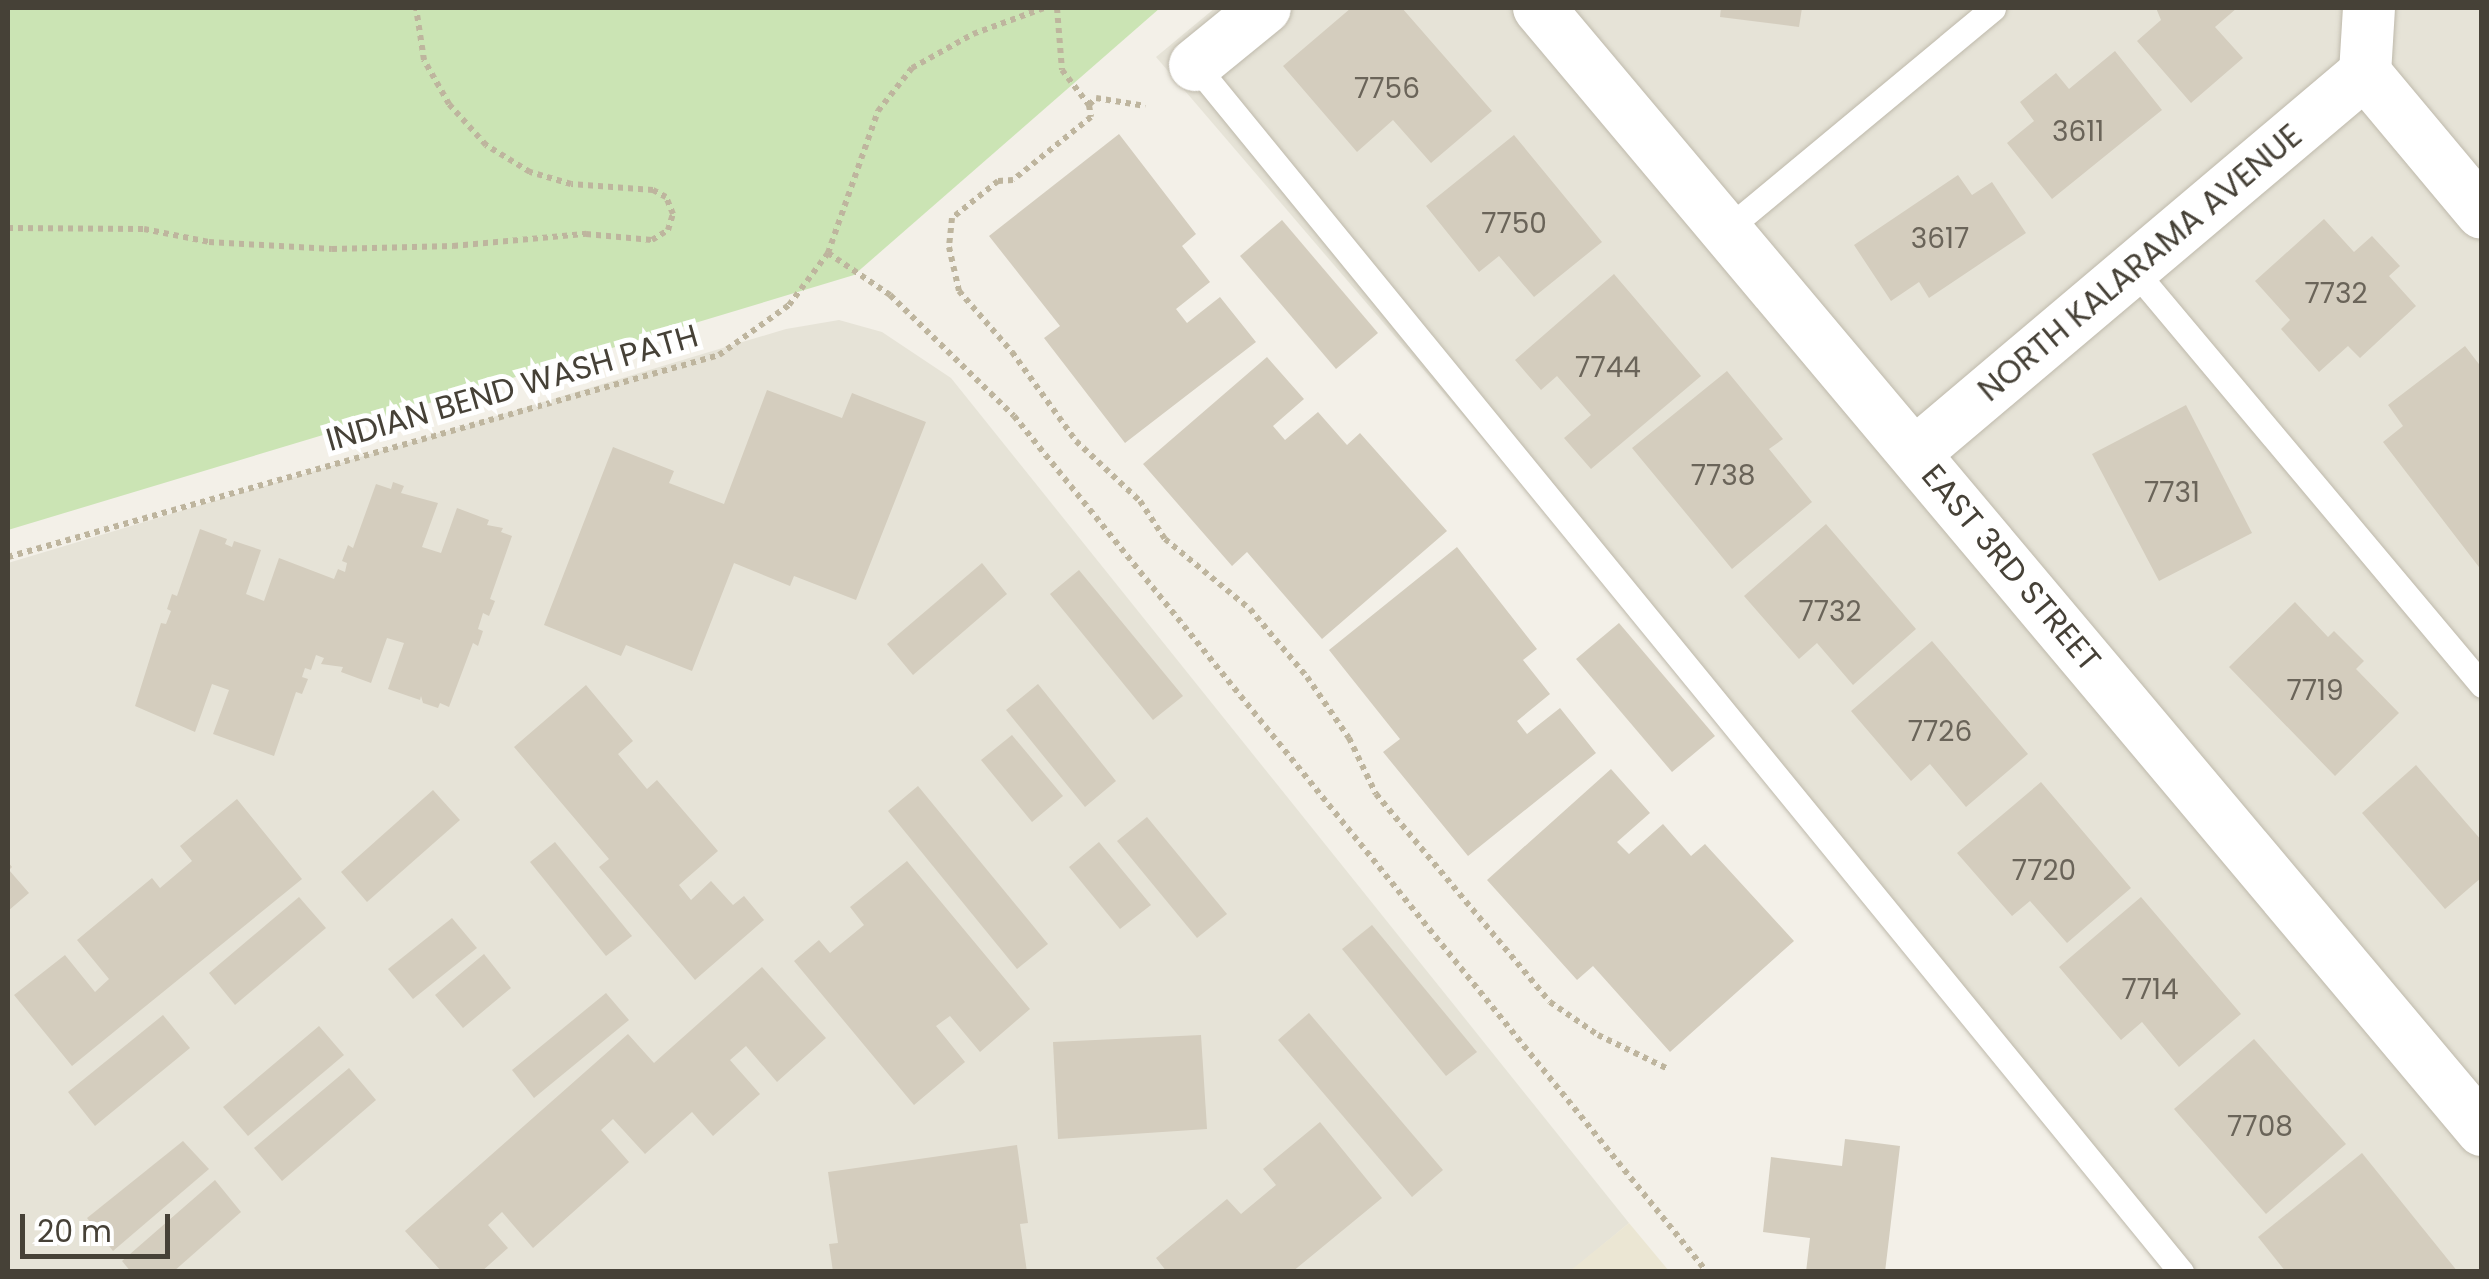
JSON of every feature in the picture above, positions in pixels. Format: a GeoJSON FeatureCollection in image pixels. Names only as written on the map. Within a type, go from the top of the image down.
{"type":"FeatureCollection","features":[{"type":"Feature","properties":{"kind":"street"},"geometry":{"type":"LineString","coordinates":[[1195,66],[1265,8]]}},
{"type":"Feature","properties":{"kind":"street","name":"EAST 3RD STREET"},"geometry":{"type":"LineString","coordinates":[[1539,8],[2482,1130]]}},
{"type":"Feature","properties":{"kind":"street"},"geometry":{"type":"LineString","coordinates":[[2369,8],[2365,73],[2482,213]]}},
{"type":"Feature","properties":{"kind":"street","name":"NORTH KALARAMA AVENUE"},"geometry":{"type":"LineString","coordinates":[[1915,453],[2365,73]]}},
{"type":"Feature","properties":{"kind":"lane"},"geometry":{"type":"LineString","coordinates":[[1726,230],[1993,8]]}},
{"type":"Feature","properties":{"kind":"lane"},"geometry":{"type":"LineString","coordinates":[[1195,66],[2181,1272]]}},
{"type":"Feature","properties":{"kind":"lane"},"geometry":{"type":"LineString","coordinates":[[2133,269],[2482,686]]}},
{"type":"Feature","properties":{"kind":"path"},"geometry":{"type":"LineString","coordinates":[[8,228],[144,229],[209,242],[332,249],[453,246],[586,234],[652,240],[668,230],[673,214],[666,197],[653,190],[571,184],[530,172],[486,145],[450,104],[424,60],[416,8]]}},
{"type":"Feature","properties":{"kind":"path","name":"INDIAN BEND WASH PATH"},"geometry":{"type":"LineString","coordinates":[[8,557],[719,355],[789,305],[828,253],[878,111],[912,68],[972,34],[1044,8]]}},
{"type":"Feature","properties":{"kind":"path"},"geometry":{"type":"LineString","coordinates":[[1056,8],[1062,70],[1089,105],[1091,117],[1012,180],[998,182],[952,218],[949,247],[959,291],[1012,352],[1076,442],[1140,501],[1165,539],[1250,609],[1296,664],[1349,738],[1376,794],[1550,1002],[1598,1035],[1668,1069]]}},
{"type":"Feature","properties":{"kind":"path"},"geometry":{"type":"LineString","coordinates":[[1089,105],[1096,98],[1146,106]]}},
{"type":"Feature","properties":{"kind":"path"},"geometry":{"type":"LineString","coordinates":[[828,253],[890,294],[1014,416],[1706,1272]]}},
{"type":"Feature","properties":{"kind":"shaded area"},"geometry":{"type":"Polygon","coordinates":[[[1215,8],[2481,8],[2481,1271],[2195,1271],[1156,57],[1215,8]]]}},
{"type":"Feature","properties":{"kind":"shaded area"},"geometry":{"type":"Polygon","coordinates":[[[839,320],[882,332],[951,378],[1629,1223],[1570,1272],[8,1272],[8,563],[786,329],[839,320]]]}},
{"type":"Feature","properties":{"kind":"shaded area"},"geometry":{"type":"Polygon","coordinates":[[[1629,1223],[1669,1271],[1570,1271],[1629,1223]]]}},
{"type":"Feature","properties":{"kind":"green space"},"geometry":{"type":"Polygon","coordinates":[[[8,8],[1160,8],[854,275],[8,530],[8,8]]]}},
{"type":"Feature","properties":{"kind":"building"},"geometry":{"type":"Polygon","coordinates":[[[1351,8],[1402,8],[1492,111],[1431,163],[1393,120],[1357,152],[1283,66],[1351,8]]]}},
{"type":"Feature","properties":{"kind":"building"},"geometry":{"type":"Polygon","coordinates":[[[1721,8],[1802,8],[1799,27],[1720,17],[1721,8]]]}},
{"type":"Feature","properties":{"kind":"building"},"geometry":{"type":"Polygon","coordinates":[[[2156,8],[2237,8],[2215,27],[2243,58],[2191,103],[2137,41],[2161,20],[2156,8]]]}},
{"type":"Feature","properties":{"kind":"building"},"geometry":{"type":"Polygon","coordinates":[[[2115,51],[2162,110],[2052,199],[2007,143],[2034,121],[2020,102],[2056,73],[2069,89],[2115,51]]]}},
{"type":"Feature","properties":{"kind":"building"},"geometry":{"type":"Polygon","coordinates":[[[1119,134],[1196,234],[1182,246],[1210,282],[1176,309],[1187,323],[1220,297],[1256,342],[1125,443],[1044,338],[1060,326],[989,236],[1119,134]]]}},
{"type":"Feature","properties":{"kind":"building"},"geometry":{"type":"Polygon","coordinates":[[[1514,135],[1602,242],[1534,297],[1499,256],[1479,272],[1426,206],[1514,135]]]}},
{"type":"Feature","properties":{"kind":"building"},"geometry":{"type":"Polygon","coordinates":[[[1958,175],[1972,195],[1992,182],[2026,233],[1929,298],[1919,282],[1891,301],[1854,245],[1958,175]]]}},
{"type":"Feature","properties":{"kind":"building"},"geometry":{"type":"Polygon","coordinates":[[[2324,219],[2354,252],[2372,236],[2400,266],[2389,276],[2416,306],[2360,358],[2348,346],[2319,372],[2281,329],[2290,320],[2255,281],[2324,219]]]}},
{"type":"Feature","properties":{"kind":"building"},"geometry":{"type":"Polygon","coordinates":[[[1282,220],[1378,333],[1336,369],[1240,256],[1282,220]]]}},
{"type":"Feature","properties":{"kind":"building"},"geometry":{"type":"Polygon","coordinates":[[[1614,274],[1701,376],[1591,469],[1564,438],[1591,415],[1557,376],[1541,390],[1515,360],[1614,274]]]}},
{"type":"Feature","properties":{"kind":"building"},"geometry":{"type":"Polygon","coordinates":[[[2465,346],[2482,368],[2482,571],[2383,442],[2403,426],[2388,405],[2465,346]]]}},
{"type":"Feature","properties":{"kind":"building"},"geometry":{"type":"Polygon","coordinates":[[[1267,357],[1304,399],[1273,426],[1285,440],[1318,412],[1347,445],[1360,433],[1447,531],[1322,639],[1247,552],[1232,566],[1143,464],[1267,357]]]}},
{"type":"Feature","properties":{"kind":"building"},"geometry":{"type":"Polygon","coordinates":[[[1727,371],[1783,439],[1769,449],[1812,502],[1732,569],[1632,448],[1727,371]]]}},
{"type":"Feature","properties":{"kind":"building"},"geometry":{"type":"Polygon","coordinates":[[[767,390],[842,418],[852,393],[926,422],[856,600],[794,576],[790,586],[734,563],[692,671],[626,645],[621,656],[544,625],[613,447],[674,471],[669,483],[724,504],[767,390]]]}},
{"type":"Feature","properties":{"kind":"building"},"geometry":{"type":"Polygon","coordinates":[[[2186,405],[2252,533],[2159,581],[2092,454],[2186,405]]]}},
{"type":"Feature","properties":{"kind":"building"},"geometry":{"type":"Polygon","coordinates":[[[393,482],[404,486],[401,493],[438,503],[422,547],[441,553],[457,508],[489,520],[487,525],[503,528],[501,532],[512,536],[490,599],[495,601],[489,616],[483,613],[478,646],[473,643],[449,707],[440,703],[438,708],[423,703],[421,696],[420,700],[388,689],[404,643],[387,638],[371,683],[341,672],[343,667],[321,664],[324,658],[316,655],[311,670],[305,668],[302,677],[308,679],[302,694],[296,692],[274,756],[213,734],[229,690],[212,684],[195,732],[135,706],[161,623],[166,624],[172,594],[177,596],[200,529],[227,539],[225,544],[232,547],[234,541],[261,550],[246,594],[264,601],[279,558],[334,579],[338,569],[345,572],[347,563],[342,561],[348,545],[353,548],[376,484],[391,489],[393,482]]]}},
{"type":"Feature","properties":{"kind":"building"},"geometry":{"type":"Polygon","coordinates":[[[1826,524],[1916,629],[1853,685],[1817,643],[1799,659],[1744,596],[1826,524]]]}},
{"type":"Feature","properties":{"kind":"building"},"geometry":{"type":"Polygon","coordinates":[[[1457,547],[1537,649],[1523,660],[1550,694],[1517,721],[1527,734],[1560,708],[1596,753],[1468,856],[1383,752],[1400,739],[1329,650],[1457,547]]]}},
{"type":"Feature","properties":{"kind":"building"},"geometry":{"type":"Polygon","coordinates":[[[982,563],[1007,594],[913,675],[887,644],[982,563]]]}},
{"type":"Feature","properties":{"kind":"building"},"geometry":{"type":"Polygon","coordinates":[[[1079,570],[1183,696],[1153,720],[1050,594],[1079,570]]]}},
{"type":"Feature","properties":{"kind":"building"},"geometry":{"type":"Polygon","coordinates":[[[2295,602],[2328,637],[2334,631],[2364,661],[2356,669],[2399,713],[2335,776],[2229,667],[2295,602]]]}},
{"type":"Feature","properties":{"kind":"building"},"geometry":{"type":"Polygon","coordinates":[[[1619,623],[1715,736],[1672,772],[1576,659],[1619,623]]]}},
{"type":"Feature","properties":{"kind":"building"},"geometry":{"type":"Polygon","coordinates":[[[1932,641],[2028,754],[1966,807],[1930,764],[1911,781],[1851,711],[1932,641]]]}},
{"type":"Feature","properties":{"kind":"building"},"geometry":{"type":"Polygon","coordinates":[[[1038,684],[1116,781],[1085,807],[1006,710],[1038,684]]]}},
{"type":"Feature","properties":{"kind":"building"},"geometry":{"type":"Polygon","coordinates":[[[586,685],[633,741],[618,754],[647,789],[657,780],[718,851],[679,885],[691,900],[711,881],[733,905],[744,896],[764,920],[695,980],[599,867],[609,859],[514,747],[586,685]]]}},
{"type":"Feature","properties":{"kind":"building"},"geometry":{"type":"Polygon","coordinates":[[[1012,735],[1063,796],[1032,822],[981,760],[1012,735]]]}},
{"type":"Feature","properties":{"kind":"building"},"geometry":{"type":"Polygon","coordinates":[[[2416,765],[2482,841],[2482,877],[2445,909],[2362,813],[2416,765]]]}},
{"type":"Feature","properties":{"kind":"building"},"geometry":{"type":"Polygon","coordinates":[[[1611,769],[1650,813],[1617,842],[1629,854],[1663,824],[1691,856],[1705,844],[1794,941],[1670,1052],[1593,966],[1577,980],[1487,880],[1611,769]]]}},
{"type":"Feature","properties":{"kind":"building"},"geometry":{"type":"Polygon","coordinates":[[[2041,782],[2131,888],[2067,943],[2030,901],[2012,916],[1957,853],[2041,782]]]}},
{"type":"Feature","properties":{"kind":"building"},"geometry":{"type":"Polygon","coordinates":[[[918,786],[1048,944],[1017,969],[888,811],[918,786]]]}},
{"type":"Feature","properties":{"kind":"building"},"geometry":{"type":"Polygon","coordinates":[[[433,790],[460,820],[367,902],[341,872],[433,790]]]}},
{"type":"Feature","properties":{"kind":"building"},"geometry":{"type":"Polygon","coordinates":[[[237,799],[302,879],[72,1066],[14,995],[65,955],[95,992],[109,979],[77,940],[152,878],[160,888],[192,861],[180,846],[237,799]]]}},
{"type":"Feature","properties":{"kind":"building"},"geometry":{"type":"Polygon","coordinates":[[[1147,817],[1227,914],[1197,938],[1117,841],[1147,817]]]}},
{"type":"Feature","properties":{"kind":"building"},"geometry":{"type":"Polygon","coordinates":[[[555,842],[632,936],[606,956],[530,862],[555,842]]]}},
{"type":"Feature","properties":{"kind":"building"},"geometry":{"type":"Polygon","coordinates":[[[1099,842],[1151,905],[1120,929],[1069,867],[1099,842]]]}},
{"type":"Feature","properties":{"kind":"building"},"geometry":{"type":"Polygon","coordinates":[[[907,861],[1030,1009],[980,1052],[950,1016],[936,1026],[965,1062],[914,1105],[794,961],[819,940],[830,953],[864,925],[850,907],[907,861]]]}},
{"type":"Feature","properties":{"kind":"building"},"geometry":{"type":"Polygon","coordinates":[[[8,862],[12,867],[9,870],[29,893],[8,911],[8,862]]]}},
{"type":"Feature","properties":{"kind":"building"},"geometry":{"type":"Polygon","coordinates":[[[299,897],[326,928],[235,1005],[209,973],[299,897]]]}},
{"type":"Feature","properties":{"kind":"building"},"geometry":{"type":"Polygon","coordinates":[[[2141,897],[2241,1014],[2179,1067],[2142,1022],[2121,1040],[2059,967],[2141,897]]]}},
{"type":"Feature","properties":{"kind":"building"},"geometry":{"type":"Polygon","coordinates":[[[452,918],[477,948],[413,999],[388,969],[452,918]]]}},
{"type":"Feature","properties":{"kind":"building"},"geometry":{"type":"Polygon","coordinates":[[[1372,925],[1477,1052],[1446,1076],[1342,949],[1372,925]]]}},
{"type":"Feature","properties":{"kind":"building"},"geometry":{"type":"Polygon","coordinates":[[[484,954],[511,988],[463,1028],[435,995],[484,954]]]}},
{"type":"Feature","properties":{"kind":"building"},"geometry":{"type":"Polygon","coordinates":[[[762,967],[826,1038],[777,1082],[746,1046],[730,1060],[760,1094],[713,1136],[692,1112],[645,1154],[613,1119],[601,1130],[629,1162],[533,1248],[502,1212],[488,1225],[508,1248],[481,1272],[442,1272],[405,1231],[628,1034],[654,1063],[762,967]]]}},
{"type":"Feature","properties":{"kind":"building"},"geometry":{"type":"Polygon","coordinates":[[[606,993],[629,1020],[534,1098],[512,1070],[606,993]]]}},
{"type":"Feature","properties":{"kind":"building"},"geometry":{"type":"Polygon","coordinates":[[[1309,1013],[1443,1170],[1412,1197],[1278,1040],[1309,1013]]]}},
{"type":"Feature","properties":{"kind":"building"},"geometry":{"type":"Polygon","coordinates":[[[163,1015],[190,1048],[95,1126],[68,1092],[163,1015]]]}},
{"type":"Feature","properties":{"kind":"building"},"geometry":{"type":"Polygon","coordinates":[[[319,1026],[344,1055],[248,1136],[223,1107],[319,1026]]]}},
{"type":"Feature","properties":{"kind":"building"},"geometry":{"type":"Polygon","coordinates":[[[1201,1035],[1207,1129],[1058,1139],[1053,1042],[1201,1035]]]}},
{"type":"Feature","properties":{"kind":"building"},"geometry":{"type":"Polygon","coordinates":[[[2254,1039],[2346,1144],[2266,1214],[2174,1109],[2254,1039]]]}},
{"type":"Feature","properties":{"kind":"building"},"geometry":{"type":"Polygon","coordinates":[[[349,1068],[376,1100],[282,1181],[254,1148],[349,1068]]]}},
{"type":"Feature","properties":{"kind":"building"},"geometry":{"type":"Polygon","coordinates":[[[1320,1122],[1382,1198],[1292,1272],[1167,1272],[1156,1258],[1227,1199],[1241,1214],[1276,1185],[1263,1169],[1320,1122]]]}},
{"type":"Feature","properties":{"kind":"building"},"geometry":{"type":"Polygon","coordinates":[[[1845,1139],[1900,1146],[1885,1272],[1806,1272],[1810,1238],[1763,1232],[1771,1157],[1842,1166],[1845,1139]]]}},
{"type":"Feature","properties":{"kind":"building"},"geometry":{"type":"Polygon","coordinates":[[[183,1141],[209,1169],[113,1251],[87,1218],[183,1141]]]}},
{"type":"Feature","properties":{"kind":"building"},"geometry":{"type":"Polygon","coordinates":[[[1017,1145],[1028,1223],[1020,1224],[1027,1272],[833,1272],[829,1244],[838,1243],[828,1172],[1017,1145]]]}},
{"type":"Feature","properties":{"kind":"building"},"geometry":{"type":"Polygon","coordinates":[[[2362,1153],[2458,1272],[2286,1272],[2258,1237],[2362,1153]]]}},
{"type":"Feature","properties":{"kind":"building"},"geometry":{"type":"Polygon","coordinates":[[[215,1180],[241,1212],[173,1272],[131,1272],[122,1261],[215,1180]]]}}]}
